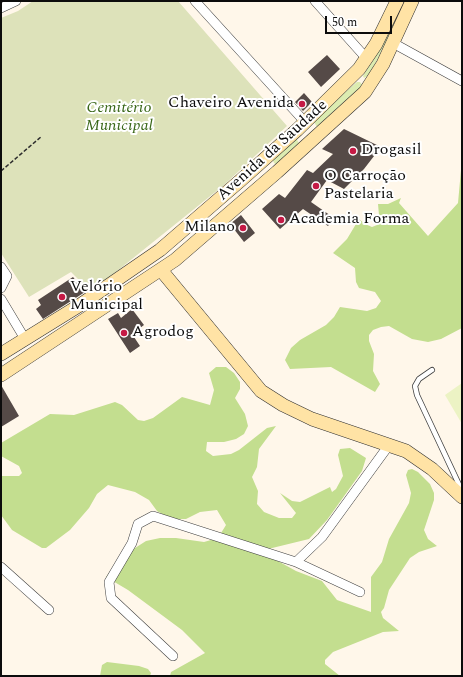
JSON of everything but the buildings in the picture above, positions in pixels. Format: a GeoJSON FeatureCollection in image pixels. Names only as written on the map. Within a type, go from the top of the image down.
{"type":"FeatureCollection","features":[{"type":"Feature","properties":{"kind":"main road","name":"Avenida da Saudade"},"geometry":{"type":"LineString","coordinates":[[1,354],[80,305],[160,250],[242,180],[351,79],[367,59],[384,29],[397,1]]}},
{"type":"Feature","properties":{"kind":"main road","name":"Avenida da Saudade"},"geometry":{"type":"LineString","coordinates":[[1,375],[175,260],[309,143],[365,92],[383,64],[412,1]]}},
{"type":"Feature","properties":{"kind":"main road"},"geometry":{"type":"LineString","coordinates":[[305,122],[309,129],[309,143]]}},
{"type":"Feature","properties":{"kind":"main road"},"geometry":{"type":"LineString","coordinates":[[265,159],[267,166],[277,172]]}},
{"type":"Feature","properties":{"kind":"main road"},"geometry":{"type":"LineString","coordinates":[[242,180],[251,188],[251,195]]}},
{"type":"Feature","properties":{"kind":"main road"},"geometry":{"type":"LineString","coordinates":[[161,270],[261,391],[283,405],[312,418],[406,451],[419,459],[462,497]]}},
{"type":"Feature","properties":{"kind":"street"},"geometry":{"type":"LineString","coordinates":[[1,8],[16,1]]}},
{"type":"Feature","properties":{"kind":"street"},"geometry":{"type":"LineString","coordinates":[[195,1],[305,122]]}},
{"type":"Feature","properties":{"kind":"street"},"geometry":{"type":"LineString","coordinates":[[316,1],[367,59]]}},
{"type":"Feature","properties":{"kind":"street"},"geometry":{"type":"LineString","coordinates":[[393,43],[462,81]]}},
{"type":"Feature","properties":{"kind":"street"},"geometry":{"type":"LineString","coordinates":[[1,267],[7,276],[1,288]]}},
{"type":"Feature","properties":{"kind":"street"},"geometry":{"type":"LineString","coordinates":[[1,299],[25,339]]}},
{"type":"Feature","properties":{"kind":"street"},"geometry":{"type":"LineString","coordinates":[[296,562],[322,538],[389,445]]}},
{"type":"Feature","properties":{"kind":"street"},"geometry":{"type":"LineString","coordinates":[[173,656],[111,598],[109,582],[132,543],[138,524],[153,516],[296,562],[360,592]]}},
{"type":"Feature","properties":{"kind":"street"},"geometry":{"type":"LineString","coordinates":[[1,567],[49,610]]}},
{"type":"Feature","properties":{"kind":"lane"},"geometry":{"type":"LineString","coordinates":[[432,370],[419,379],[415,386],[417,394],[462,491]]}},
{"type":"Feature","properties":{"kind":"path"},"geometry":{"type":"LineString","coordinates":[[1,171],[42,136]]}},
{"type":"Feature","properties":{"kind":"green space","name":"Cemitério Municipal"},"geometry":{"type":"Polygon","coordinates":[[[33,1],[178,1],[287,126],[224,185],[91,292],[71,272],[29,297],[1,253],[1,18],[18,11],[33,1]]]}},
{"type":"Feature","properties":{"kind":"green space"},"geometry":{"type":"Polygon","coordinates":[[[402,1],[406,1],[370,74],[364,78],[363,76],[379,50],[402,1]]]}},
{"type":"Feature","properties":{"kind":"green space"},"geometry":{"type":"Polygon","coordinates":[[[357,82],[360,82],[363,86],[317,127],[314,122],[315,118],[357,82]]]}},
{"type":"Feature","properties":{"kind":"green space"},"geometry":{"type":"Polygon","coordinates":[[[296,138],[300,145],[277,165],[274,163],[272,158],[296,138]]]}},
{"type":"Feature","properties":{"kind":"green space"},"geometry":{"type":"Polygon","coordinates":[[[461,170],[462,328],[441,339],[428,342],[412,339],[389,326],[373,330],[369,335],[369,341],[374,354],[373,371],[380,384],[375,392],[331,367],[290,369],[285,360],[291,348],[300,340],[326,325],[334,317],[340,307],[367,311],[376,308],[381,301],[375,292],[359,288],[356,282],[355,268],[333,253],[347,239],[359,219],[372,227],[377,225],[379,215],[378,204],[388,204],[401,198],[399,203],[428,236],[458,203],[461,170]]]}},
{"type":"Feature","properties":{"kind":"green space"},"geometry":{"type":"Polygon","coordinates":[[[216,367],[226,367],[234,373],[240,382],[240,389],[235,398],[245,414],[248,426],[244,434],[236,439],[224,442],[207,442],[206,451],[213,456],[231,454],[239,450],[267,428],[276,426],[259,449],[257,467],[252,477],[258,491],[257,504],[264,512],[279,518],[292,518],[296,513],[280,493],[292,501],[300,502],[330,487],[332,492],[336,489],[343,476],[338,455],[340,449],[350,448],[366,458],[362,471],[327,520],[309,539],[264,550],[267,555],[296,571],[322,581],[337,600],[371,612],[371,577],[382,562],[389,539],[409,503],[411,493],[406,475],[408,470],[412,469],[418,472],[430,484],[434,493],[434,500],[424,530],[428,539],[437,546],[419,552],[410,558],[389,590],[384,608],[381,612],[383,618],[399,631],[383,632],[333,652],[325,660],[325,664],[340,676],[170,676],[171,672],[205,653],[182,630],[128,590],[106,577],[121,557],[146,541],[160,538],[176,538],[204,542],[218,538],[226,525],[217,510],[200,512],[186,519],[171,519],[157,511],[149,500],[135,492],[108,485],[97,494],[89,508],[70,530],[46,548],[42,548],[12,530],[1,515],[1,476],[19,476],[22,473],[19,466],[1,456],[1,443],[50,414],[74,415],[115,402],[122,405],[138,420],[144,421],[153,418],[182,397],[210,405],[214,390],[209,373],[216,367]]]}},
{"type":"Feature","properties":{"kind":"green space"},"geometry":{"type":"Polygon","coordinates":[[[462,383],[462,424],[445,395],[462,383]]]}},
{"type":"Feature","properties":{"kind":"green space"},"geometry":{"type":"Polygon","coordinates":[[[107,662],[139,666],[148,669],[151,673],[150,676],[100,676],[102,665],[107,662]]]}},
{"type":"Feature","properties":{"kind":"place","name":"Chaveiro Avenida"},"geometry":{"type":"Point","coordinates":[302,104]}},
{"type":"Feature","properties":{"kind":"place","name":"Drogasil"},"geometry":{"type":"Point","coordinates":[353,151]}},
{"type":"Feature","properties":{"kind":"place","name":"O Carroção Pastelaria"},"geometry":{"type":"Point","coordinates":[316,186]}},
{"type":"Feature","properties":{"kind":"place","name":"Academia Forma"},"geometry":{"type":"Point","coordinates":[281,220]}},
{"type":"Feature","properties":{"kind":"place","name":"Milano"},"geometry":{"type":"Point","coordinates":[243,228]}},
{"type":"Feature","properties":{"kind":"place","name":"Velório Municipal"},"geometry":{"type":"Point","coordinates":[62,297]}},
{"type":"Feature","properties":{"kind":"place","name":"Agrodog"},"geometry":{"type":"Point","coordinates":[124,333]}}]}
